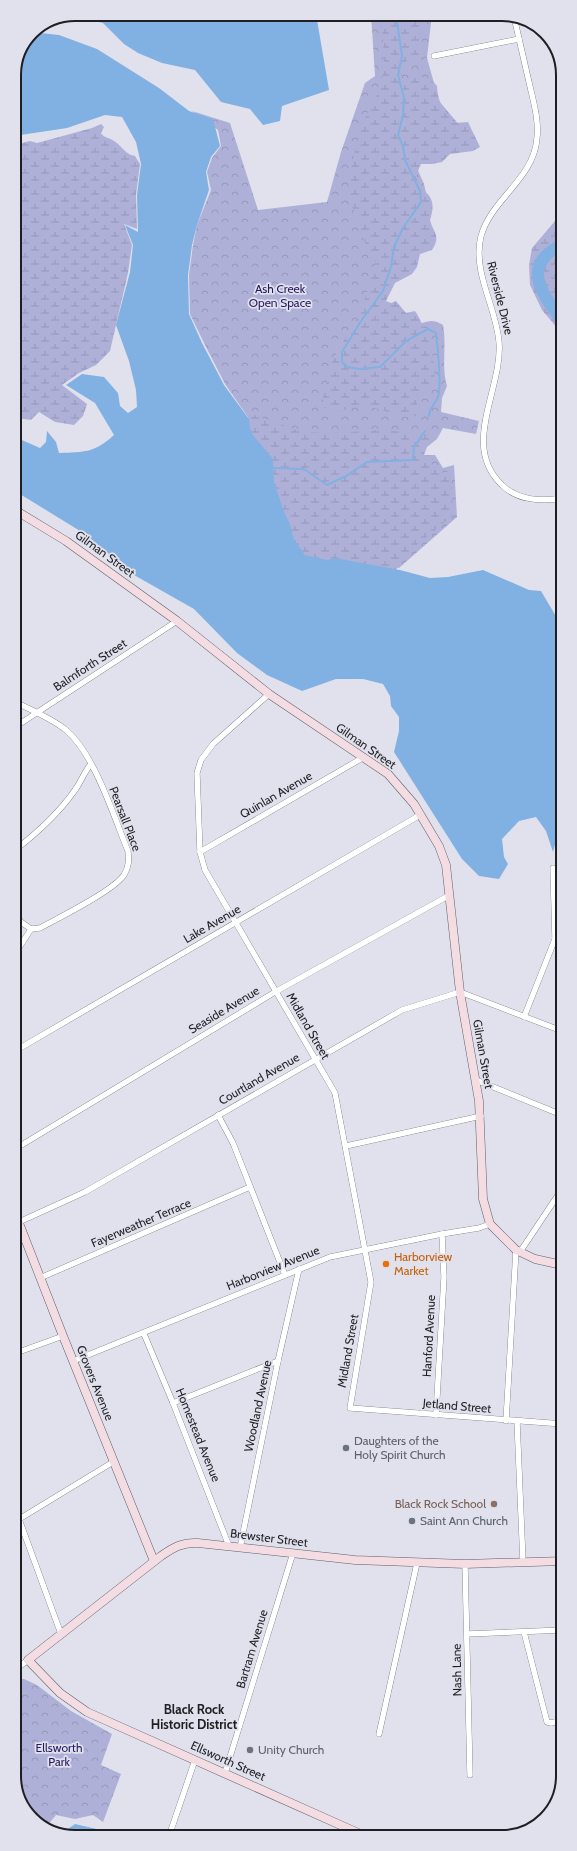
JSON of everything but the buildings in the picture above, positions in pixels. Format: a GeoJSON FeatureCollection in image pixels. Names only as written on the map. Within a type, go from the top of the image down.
{"type":"FeatureCollection","features":[{"type":"Feature","properties":{"kind":"street","name":"Riverside Drive"},"geometry":{"type":"LineString","coordinates":[[515,23],[534,105],[537,139],[534,155],[529,166],[487,218],[480,244],[479,267],[495,317],[499,347],[497,372],[482,443],[485,458],[493,476],[505,488],[514,494],[530,499],[556,498]]}},
{"type":"Feature","properties":{"kind":"street"},"geometry":{"type":"LineString","coordinates":[[434,56],[519,39]]}},
{"type":"Feature","properties":{"kind":"street","name":"Gilman Street"},"geometry":{"type":"LineString","coordinates":[[21,514],[66,541],[177,621],[269,694],[364,757],[388,774],[398,784],[435,838],[443,854],[460,992],[481,1116],[483,1199],[490,1224],[518,1251],[535,1259],[556,1264]]}},
{"type":"Feature","properties":{"kind":"street","name":"Balmforth Street"},"geometry":{"type":"LineString","coordinates":[[21,723],[177,621]]}},
{"type":"Feature","properties":{"kind":"street","name":"Midland Street"},"geometry":{"type":"LineString","coordinates":[[269,694],[213,744],[200,760],[197,773],[200,852],[206,870],[275,992],[335,1093],[371,1282],[350,1408]]}},
{"type":"Feature","properties":{"kind":"street","name":"Pearsall Place"},"geometry":{"type":"LineString","coordinates":[[21,705],[66,730],[80,747],[91,764],[128,851],[129,864],[124,875],[110,888],[40,928],[31,929]]}},
{"type":"Feature","properties":{"kind":"street","name":"Quinlan Avenue"},"geometry":{"type":"LineString","coordinates":[[200,852],[364,757]]}},
{"type":"Feature","properties":{"kind":"street"},"geometry":{"type":"LineString","coordinates":[[21,845],[32,837],[76,790],[85,770],[91,764]]}},
{"type":"Feature","properties":{"kind":"street","name":"Lake Avenue"},"geometry":{"type":"LineString","coordinates":[[21,1048],[420,815]]}},
{"type":"Feature","properties":{"kind":"street"},"geometry":{"type":"LineString","coordinates":[[524,1016],[555,939],[553,868]]}},
{"type":"Feature","properties":{"kind":"street","name":"Seaside Avenue"},"geometry":{"type":"LineString","coordinates":[[21,1145],[275,992],[448,896]]}},
{"type":"Feature","properties":{"kind":"street"},"geometry":{"type":"LineString","coordinates":[[21,923],[31,929],[21,945]]}},
{"type":"Feature","properties":{"kind":"street"},"geometry":{"type":"LineString","coordinates":[[460,992],[556,1029]]}},
{"type":"Feature","properties":{"kind":"street","name":"Courtland Avenue"},"geometry":{"type":"LineString","coordinates":[[21,1221],[85,1192],[395,1012],[460,992]]}},
{"type":"Feature","properties":{"kind":"street"},"geometry":{"type":"LineString","coordinates":[[476,1080],[556,1113]]}},
{"type":"Feature","properties":{"kind":"street"},"geometry":{"type":"LineString","coordinates":[[218,1115],[233,1143],[285,1275]]}},
{"type":"Feature","properties":{"kind":"street"},"geometry":{"type":"LineString","coordinates":[[346,1146],[481,1116]]}},
{"type":"Feature","properties":{"kind":"street","name":"Fayerweather Terrace"},"geometry":{"type":"LineString","coordinates":[[40,1278],[250,1187]]}},
{"type":"Feature","properties":{"kind":"street"},"geometry":{"type":"LineString","coordinates":[[506,1421],[518,1251],[556,1197]]}},
{"type":"Feature","properties":{"kind":"street","name":"Harborview Avenue"},"geometry":{"type":"LineString","coordinates":[[74,1361],[144,1334],[330,1257],[479,1228],[490,1224]]}},
{"type":"Feature","properties":{"kind":"street","name":"Grovers Avenue"},"geometry":{"type":"LineString","coordinates":[[21,1227],[113,1462],[154,1561]]}},
{"type":"Feature","properties":{"kind":"street","name":"Hanford Avenue"},"geometry":{"type":"LineString","coordinates":[[436,1415],[444,1277],[442,1234]]}},
{"type":"Feature","properties":{"kind":"street","name":"Woodland Avenue"},"geometry":{"type":"LineString","coordinates":[[240,1548],[278,1361],[299,1269]]}},
{"type":"Feature","properties":{"kind":"street","name":"Homestead Avenue"},"geometry":{"type":"LineString","coordinates":[[144,1334],[174,1403],[229,1546]]}},
{"type":"Feature","properties":{"kind":"street"},"geometry":{"type":"LineString","coordinates":[[21,1351],[63,1336]]}},
{"type":"Feature","properties":{"kind":"street"},"geometry":{"type":"LineString","coordinates":[[174,1403],[278,1361]]}},
{"type":"Feature","properties":{"kind":"street","name":"Jetland Street"},"geometry":{"type":"LineString","coordinates":[[350,1408],[506,1421],[556,1424]]}},
{"type":"Feature","properties":{"kind":"street"},"geometry":{"type":"LineString","coordinates":[[517,1421],[522,1562]]}},
{"type":"Feature","properties":{"kind":"street"},"geometry":{"type":"LineString","coordinates":[[21,1518],[113,1462]]}},
{"type":"Feature","properties":{"kind":"street"},"geometry":{"type":"LineString","coordinates":[[21,1530],[61,1634]]}},
{"type":"Feature","properties":{"kind":"street","name":"Brewster Street"},"geometry":{"type":"LineString","coordinates":[[21,1665],[154,1561],[175,1546],[184,1543],[229,1546],[354,1560],[465,1564],[556,1561]]}},
{"type":"Feature","properties":{"kind":"street","name":"Bartram Avenue"},"geometry":{"type":"LineString","coordinates":[[225,1774],[293,1553]]}},
{"type":"Feature","properties":{"kind":"street"},"geometry":{"type":"LineString","coordinates":[[380,1734],[417,1563]]}},
{"type":"Feature","properties":{"kind":"street","name":"Nash Lane"},"geometry":{"type":"LineString","coordinates":[[465,1564],[470,1775]]}},
{"type":"Feature","properties":{"kind":"street"},"geometry":{"type":"LineString","coordinates":[[467,1634],[556,1630]]}},
{"type":"Feature","properties":{"kind":"street"},"geometry":{"type":"LineString","coordinates":[[524,1632],[547,1722],[556,1722]]}},
{"type":"Feature","properties":{"kind":"street","name":"Ellsworth Street"},"geometry":{"type":"LineString","coordinates":[[28,1660],[55,1688],[76,1705],[100,1718],[351,1830]]}},
{"type":"Feature","properties":{"kind":"street"},"geometry":{"type":"LineString","coordinates":[[171,1830],[195,1760]]}},
{"type":"Feature","properties":{"kind":"green space","name":"Ash Creek Open Space"},"geometry":{"type":"Polygon","coordinates":[[[371,21],[431,21],[427,58],[439,101],[477,146],[426,158],[417,168],[424,184],[427,197],[379,308],[415,326],[429,321],[443,325],[444,371],[447,386],[442,398],[441,412],[479,421],[476,434],[443,428],[437,439],[427,447],[424,455],[435,455],[443,468],[454,465],[457,517],[399,568],[360,562],[250,420],[225,384],[190,314],[189,275],[193,245],[197,225],[211,190],[207,172],[212,158],[221,146],[218,130],[192,111],[230,123],[258,210],[327,202],[341,152],[365,83],[375,76],[371,21]]]}},
{"type":"Feature","properties":{"kind":"green space"},"geometry":{"type":"Polygon","coordinates":[[[381,21],[424,21],[420,28],[422,40],[419,54],[417,58],[406,61],[403,64],[402,78],[405,80],[426,77],[433,82],[437,86],[440,102],[445,110],[455,123],[468,122],[480,147],[473,151],[450,154],[442,162],[421,164],[417,176],[418,182],[431,198],[432,210],[430,220],[436,235],[435,245],[432,250],[420,254],[417,267],[412,274],[395,283],[386,301],[391,303],[396,301],[406,313],[415,311],[419,317],[429,343],[435,371],[433,380],[422,392],[417,404],[421,416],[405,417],[364,405],[340,411],[330,411],[323,407],[323,396],[332,361],[361,311],[376,262],[362,235],[360,223],[361,218],[352,207],[348,195],[350,172],[360,133],[367,114],[379,90],[383,73],[384,52],[381,21]]]}},
{"type":"Feature","properties":{"kind":"green space"},"geometry":{"type":"Polygon","coordinates":[[[101,124],[104,127],[101,133],[114,141],[129,154],[135,156],[140,164],[136,195],[137,229],[124,224],[132,245],[128,273],[110,351],[96,365],[79,373],[62,385],[87,404],[83,416],[74,425],[55,422],[39,412],[31,420],[21,419],[21,143],[30,141],[37,143],[92,128],[101,124]]]}},
{"type":"Feature","properties":{"kind":"green space"},"geometry":{"type":"Polygon","coordinates":[[[556,220],[556,327],[542,310],[530,285],[529,265],[532,248],[556,220]]]}},
{"type":"Feature","properties":{"kind":"green space"},"geometry":{"type":"Polygon","coordinates":[[[253,413],[302,432],[331,433],[385,430],[432,436],[424,449],[422,461],[429,461],[441,473],[451,471],[453,515],[418,544],[392,574],[301,557],[292,543],[245,420],[253,413]]]}},
{"type":"Feature","properties":{"kind":"green space","name":"Ellsworth Park"},"geometry":{"type":"Polygon","coordinates":[[[21,1679],[24,1679],[37,1685],[71,1711],[112,1734],[101,1765],[121,1774],[103,1822],[93,1815],[75,1819],[56,1815],[49,1823],[34,1812],[30,1806],[25,1797],[21,1783],[21,1679]]]}},
{"type":"Feature","properties":{"kind":"shaded area"},"geometry":{"type":"Polygon","coordinates":[[[95,21],[317,21],[329,90],[282,106],[280,121],[263,125],[250,109],[221,102],[195,70],[162,63],[138,53],[124,44],[103,23],[95,21]]]}},
{"type":"Feature","properties":{"kind":"shaded area"},"geometry":{"type":"Polygon","coordinates":[[[41,33],[59,35],[97,49],[159,88],[189,111],[213,119],[220,146],[211,157],[206,172],[209,190],[192,245],[188,275],[189,314],[224,385],[249,419],[250,428],[253,435],[273,459],[274,482],[284,512],[290,524],[294,540],[305,555],[327,560],[335,558],[400,570],[430,578],[448,577],[483,570],[529,590],[541,591],[556,616],[556,841],[553,852],[546,831],[536,817],[519,821],[502,839],[504,857],[508,864],[499,879],[479,876],[462,859],[394,752],[399,731],[399,717],[391,706],[390,696],[383,684],[363,679],[336,679],[302,691],[267,675],[237,653],[194,609],[134,575],[85,534],[21,495],[21,440],[40,448],[46,442],[47,431],[56,442],[59,453],[83,452],[101,445],[114,435],[95,403],[66,385],[82,374],[104,377],[118,393],[120,406],[128,413],[137,407],[136,390],[129,361],[116,325],[130,272],[133,245],[125,225],[138,232],[137,195],[141,164],[136,142],[122,117],[105,115],[67,128],[21,135],[22,64],[30,45],[41,33]]]}},
{"type":"Feature","properties":{"kind":"shaded area"},"geometry":{"type":"Polygon","coordinates":[[[75,1824],[101,1830],[71,1830],[67,1829],[75,1824]]]}},
{"type":"Feature","properties":{"kind":"waterway"},"geometry":{"type":"LineString","coordinates":[[397,21],[402,56],[398,75],[404,98],[403,115],[398,135],[403,146],[405,160],[420,191],[421,202],[403,228],[394,247],[391,267],[383,291],[361,321],[342,352],[342,362],[347,367],[359,369],[380,367],[406,341],[428,329],[436,333],[440,386],[437,399],[430,410],[429,416]]}},
{"type":"Feature","properties":{"kind":"waterway"},"geometry":{"type":"LineString","coordinates":[[556,248],[541,261],[538,270],[538,280],[547,299],[556,312]]}},
{"type":"Feature","properties":{"kind":"waterway"},"geometry":{"type":"LineString","coordinates":[[272,468],[304,469],[327,485],[346,476],[367,462],[413,460],[414,447],[425,431]]}},
{"type":"Feature","properties":{"kind":"place","name":"Harborview Market"},"geometry":{"type":"Point","coordinates":[386,1264]}},
{"type":"Feature","properties":{"kind":"place","name":"Daughters of the Holy Spirit Church"},"geometry":{"type":"Point","coordinates":[346,1448]}},
{"type":"Feature","properties":{"kind":"place","name":"Black Rock School"},"geometry":{"type":"Point","coordinates":[494,1504]}},
{"type":"Feature","properties":{"kind":"place","name":"Saint Ann Church"},"geometry":{"type":"Point","coordinates":[412,1521]}},
{"type":"Feature","properties":{"kind":"place","name":"Unity Church"},"geometry":{"type":"Point","coordinates":[250,1750]}},
{"type":"Feature","properties":{"kind":"district","name":"Black Rock Historic District"},"geometry":{"type":"Point","coordinates":[194,1716]}}]}
